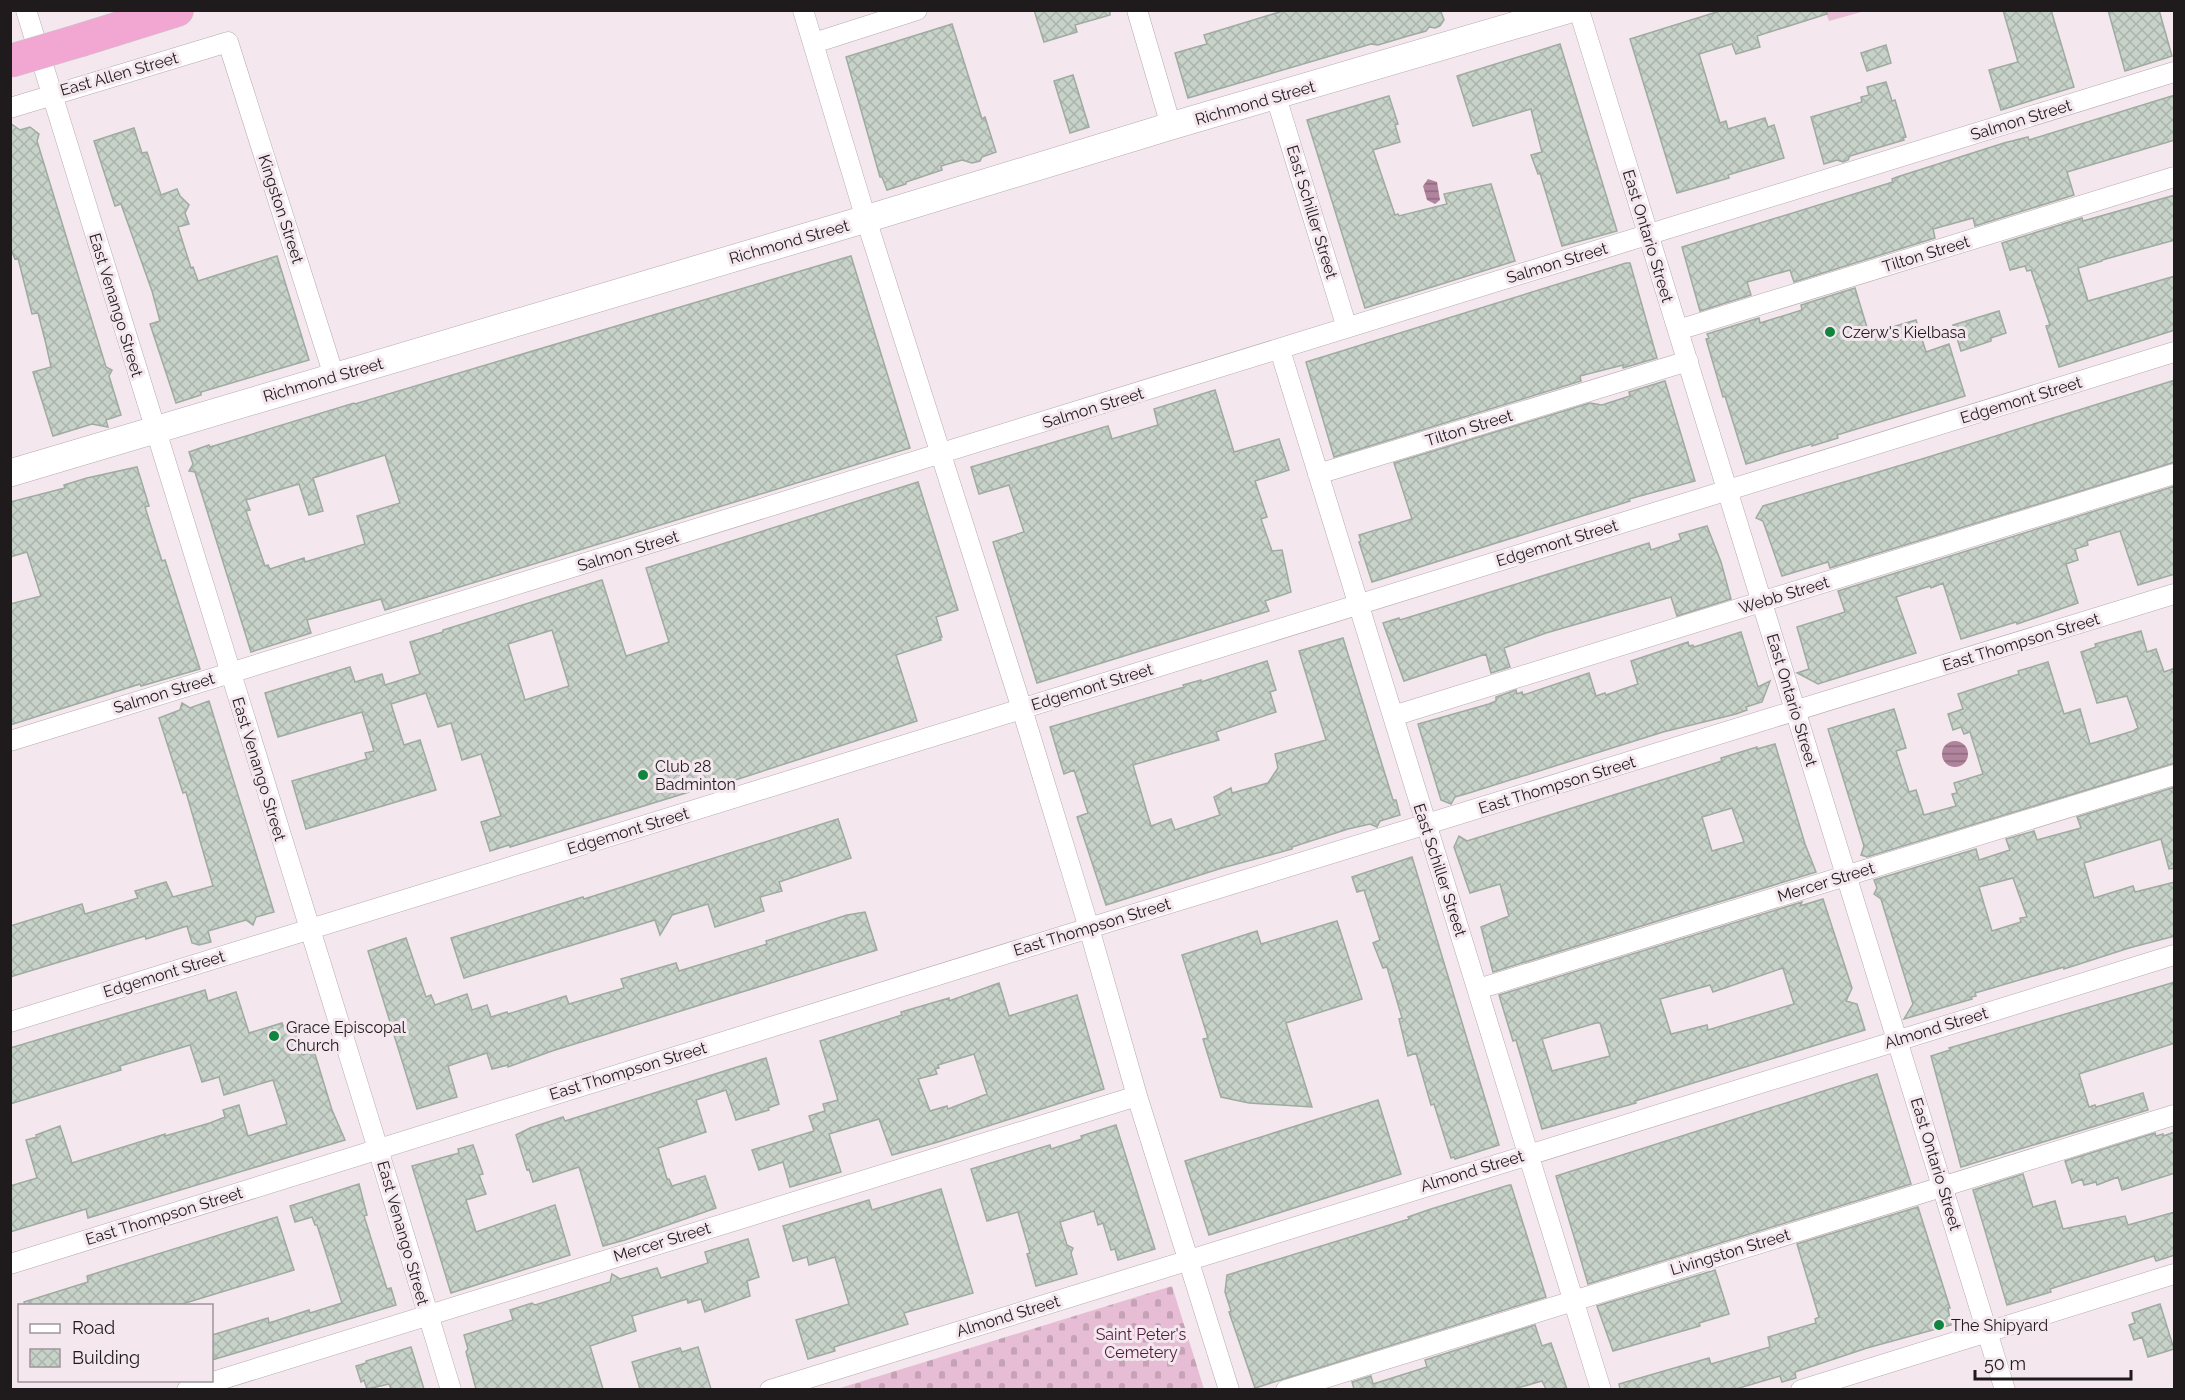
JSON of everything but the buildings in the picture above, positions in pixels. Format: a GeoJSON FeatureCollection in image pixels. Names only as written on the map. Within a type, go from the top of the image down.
{"type":"FeatureCollection","features":[{"type":"Feature","properties":{"kind":"highway"},"geometry":{"type":"LineString","coordinates":[[10,61],[177,10]]}},
{"type":"Feature","properties":{"kind":"main road","name":"Richmond Street"},"geometry":{"type":"LineString","coordinates":[[10,473],[1567,10]]}},
{"type":"Feature","properties":{"kind":"street","name":"East Venango Street"},"geometry":{"type":"LineString","coordinates":[[26,10],[451,1389]]}},
{"type":"Feature","properties":{"kind":"street"},"geometry":{"type":"LineString","coordinates":[[803,10],[866,219],[1022,709],[1089,928],[1137,1096],[1229,1389]]}},
{"type":"Feature","properties":{"kind":"street"},"geometry":{"type":"LineString","coordinates":[[814,43],[917,10]]}},
{"type":"Feature","properties":{"kind":"street"},"geometry":{"type":"LineString","coordinates":[[1137,10],[1172,126]]}},
{"type":"Feature","properties":{"kind":"street","name":"East Ontario Street"},"geometry":{"type":"LineString","coordinates":[[1578,10],[2005,1389]]}},
{"type":"Feature","properties":{"kind":"street","name":"East Allen Street"},"geometry":{"type":"LineString","coordinates":[[10,108],[228,42]]}},
{"type":"Feature","properties":{"kind":"street","name":"Kingston Street"},"geometry":{"type":"LineString","coordinates":[[228,42],[334,376]]}},
{"type":"Feature","properties":{"kind":"street","name":"Salmon Street"},"geometry":{"type":"LineString","coordinates":[[10,741],[2175,72]]}},
{"type":"Feature","properties":{"kind":"street","name":"East Schiller Street"},"geometry":{"type":"LineString","coordinates":[[1276,97],[1347,328]]}},
{"type":"Feature","properties":{"kind":"street","name":"Tilton Street"},"geometry":{"type":"LineString","coordinates":[[1677,330],[2175,177]]}},
{"type":"Feature","properties":{"kind":"street","name":"East Schiller Street"},"geometry":{"type":"LineString","coordinates":[[1280,350],[1600,1389]]}},
{"type":"Feature","properties":{"kind":"street","name":"Edgemont Street"},"geometry":{"type":"LineString","coordinates":[[10,1022],[2175,352]]}},
{"type":"Feature","properties":{"kind":"street","name":"Tilton Street"},"geometry":{"type":"LineString","coordinates":[[1318,474],[1688,361]]}},
{"type":"Feature","properties":{"kind":"street","name":"Webb Street"},"geometry":{"type":"LineString","coordinates":[[1393,716],[2175,474]]}},
{"type":"Feature","properties":{"kind":"street","name":"East Thompson Street"},"geometry":{"type":"LineString","coordinates":[[10,1264],[1089,928],[2175,594]]}},
{"type":"Feature","properties":{"kind":"street","name":"Mercer Street"},"geometry":{"type":"LineString","coordinates":[[1478,989],[2175,775]]}},
{"type":"Feature","properties":{"kind":"street","name":"Almond Street"},"geometry":{"type":"LineString","coordinates":[[770,1389],[2175,954]]}},
{"type":"Feature","properties":{"kind":"street","name":"Mercer Street"},"geometry":{"type":"LineString","coordinates":[[213,1381],[1137,1096]]}},
{"type":"Feature","properties":{"kind":"street","name":"Livingston Street"},"geometry":{"type":"LineString","coordinates":[[1286,1389],[2175,1115]]}},
{"type":"Feature","properties":{"kind":"street"},"geometry":{"type":"LineString","coordinates":[[1801,1389],[2175,1274]]}},
{"type":"Feature","properties":{"kind":"street","name":"Mercer Street"},"geometry":{"type":"LineString","coordinates":[[187,1389],[209,1382]]}},
{"type":"Feature","properties":{"kind":"green space"},"geometry":{"type":"Polygon","coordinates":[[[1825,10],[1865,11],[1829,21],[1825,10]]]}},
{"type":"Feature","properties":{"kind":"green space","name":"Saint Peter's Cemetery"},"geometry":{"type":"Polygon","coordinates":[[[1172,1286],[1204,1389],[837,1389],[1172,1286]]]}},
{"type":"Feature","properties":{"kind":"shaded area"},"geometry":{"type":"Polygon","coordinates":[[[1428,179],[1437,182],[1440,200],[1435,204],[1427,200],[1423,186],[1428,179]]]}},
{"type":"Feature","properties":{"kind":"shaded area"},"geometry":{"type":"Polygon","coordinates":[[[1955,741],[1964,745],[1968,754],[1964,763],[1955,767],[1946,763],[1942,754],[1946,745],[1955,741]]]}},
{"type":"Feature","properties":{"kind":"place","name":"Czerw's Kielbasa"},"geometry":{"type":"Point","coordinates":[1830,332]}},
{"type":"Feature","properties":{"kind":"place","name":"Club 28 Badminton"},"geometry":{"type":"Point","coordinates":[643,775]}},
{"type":"Feature","properties":{"kind":"place","name":"Grace Episcopal Church"},"geometry":{"type":"Point","coordinates":[274,1036]}},
{"type":"Feature","properties":{"kind":"place","name":"The Shipyard"},"geometry":{"type":"Point","coordinates":[1939,1325]}}]}
